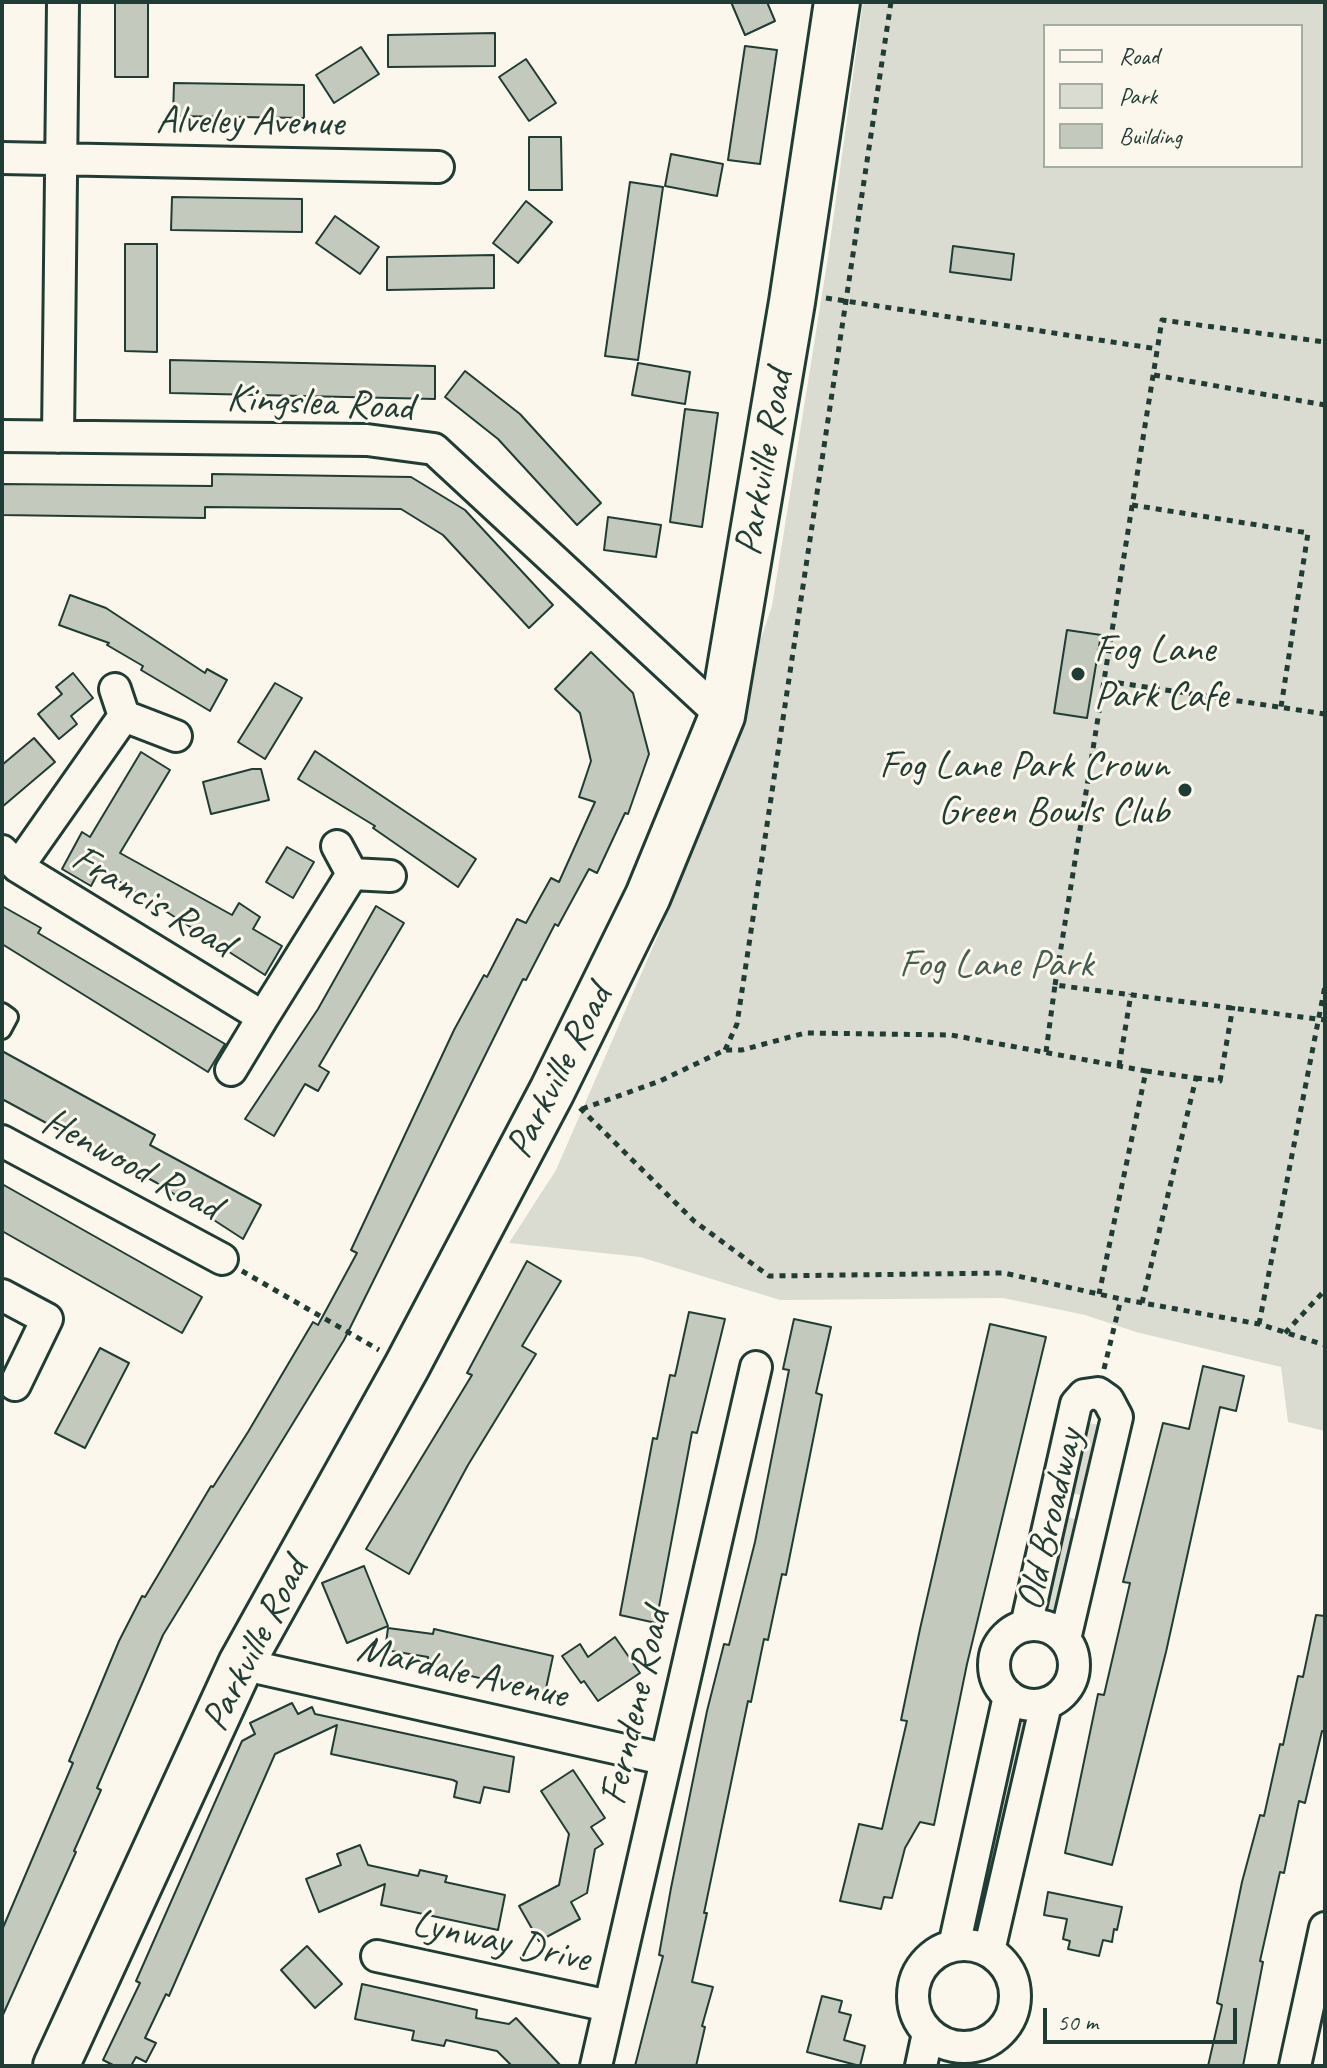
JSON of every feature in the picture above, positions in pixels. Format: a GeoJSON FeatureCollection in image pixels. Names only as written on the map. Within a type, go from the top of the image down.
{"type":"FeatureCollection","features":[{"type":"Feature","properties":{"kind":"street"},"geometry":{"type":"LineString","coordinates":[[58,437],[63,2]]}},
{"type":"Feature","properties":{"kind":"street","name":"Parkville Road"},"geometry":{"type":"LineString","coordinates":[[56,2066],[241,1664],[407,1366],[567,1100],[722,716],[794,290],[837,2]]}},
{"type":"Feature","properties":{"kind":"street","name":"Alveley Avenue"},"geometry":{"type":"LineString","coordinates":[[2,158],[438,167]]}},
{"type":"Feature","properties":{"kind":"street","name":"Kingslea Road"},"geometry":{"type":"LineString","coordinates":[[2,436],[367,440],[434,449],[722,716]]}},
{"type":"Feature","properties":{"kind":"street"},"geometry":{"type":"LineString","coordinates":[[10,859],[120,702],[176,736]]}},
{"type":"Feature","properties":{"kind":"street"},"geometry":{"type":"LineString","coordinates":[[337,846],[352,874]]}},
{"type":"Feature","properties":{"kind":"street","name":"Francis Road"},"geometry":{"type":"LineString","coordinates":[[10,859],[263,1017]]}},
{"type":"Feature","properties":{"kind":"street"},"geometry":{"type":"LineString","coordinates":[[352,874],[390,876]]}},
{"type":"Feature","properties":{"kind":"street"},"geometry":{"type":"LineString","coordinates":[[231,1070],[352,874]]}},
{"type":"Feature","properties":{"kind":"street","name":"Henwood Road"},"geometry":{"type":"LineString","coordinates":[[2,1141],[222,1259]]}},
{"type":"Feature","properties":{"kind":"street"},"geometry":{"type":"LineString","coordinates":[[2,1295],[47,1319],[15,1385]]}},
{"type":"Feature","properties":{"kind":"street","name":"Ferndene Road"},"geometry":{"type":"LineString","coordinates":[[596,2066],[756,1367]]}},
{"type":"Feature","properties":{"kind":"street","name":"Old Broadway"},"geometry":{"type":"LineString","coordinates":[[1026,1626],[1076,1404],[1084,1395],[1098,1393],[1108,1400],[1117,1417],[1065,1639]]}},
{"type":"Feature","properties":{"kind":"street","name":"Old Broadway"},"geometry":{"type":"LineString","coordinates":[[1009,1696],[997,1681],[995,1658],[1005,1637],[1026,1626],[1047,1627],[1065,1639],[1075,1664],[1067,1689],[1046,1704]]}},
{"type":"Feature","properties":{"kind":"street","name":"Mardale Avenue"},"geometry":{"type":"LineString","coordinates":[[241,1664],[664,1759]]}},
{"type":"Feature","properties":{"kind":"street"},"geometry":{"type":"LineString","coordinates":[[954,1946],[1009,1696],[1023,1704],[1046,1704],[989,1951]]}},
{"type":"Feature","properties":{"kind":"street"},"geometry":{"type":"LineString","coordinates":[[1307,2053],[1325,1928]]}},
{"type":"Feature","properties":{"kind":"street"},"geometry":{"type":"LineString","coordinates":[[954,1946],[976,1946],[989,1951],[1002,1962],[1011,1976],[1015,1993],[1013,2010],[1006,2026],[972,2056],[928,2033],[912,2001],[913,1984],[921,1967],[933,1954],[954,1946]]}},
{"type":"Feature","properties":{"kind":"street","name":"Lynway Drive"},"geometry":{"type":"LineString","coordinates":[[377,1956],[609,2006]]}},
{"type":"Feature","properties":{"kind":"street"},"geometry":{"type":"LineString","coordinates":[[921,2066],[928,2033]]}},
{"type":"Feature","properties":{"kind":"lane"},"geometry":{"type":"LineString","coordinates":[[2,1012],[9,1017],[2,1030]]}},
{"type":"Feature","properties":{"kind":"path"},"geometry":{"type":"LineString","coordinates":[[725,1050],[737,1024],[891,2]]}},
{"type":"Feature","properties":{"kind":"path"},"geometry":{"type":"LineString","coordinates":[[794,290],[845,301],[1158,349]]}},
{"type":"Feature","properties":{"kind":"path"},"geometry":{"type":"LineString","coordinates":[[1046,1052],[1162,320],[1325,342]]}},
{"type":"Feature","properties":{"kind":"path"},"geometry":{"type":"LineString","coordinates":[[1154,375],[1325,405]]}},
{"type":"Feature","properties":{"kind":"path"},"geometry":{"type":"LineString","coordinates":[[1132,505],[1308,533],[1281,707]]}},
{"type":"Feature","properties":{"kind":"path"},"geometry":{"type":"LineString","coordinates":[[1106,681],[1325,714]]}},
{"type":"Feature","properties":{"kind":"path"},"geometry":{"type":"LineString","coordinates":[[1055,985],[1322,1019]]}},
{"type":"Feature","properties":{"kind":"path"},"geometry":{"type":"LineString","coordinates":[[1259,1324],[1322,1019],[1325,986]]}},
{"type":"Feature","properties":{"kind":"path"},"geometry":{"type":"LineString","coordinates":[[1119,1066],[1131,994]]}},
{"type":"Feature","properties":{"kind":"path"},"geometry":{"type":"LineString","coordinates":[[567,1100],[660,1081],[725,1050],[742,1050],[805,1033],[951,1035],[1146,1071],[1220,1081],[1233,1006]]}},
{"type":"Feature","properties":{"kind":"path"},"geometry":{"type":"LineString","coordinates":[[1099,1294],[1146,1071]]}},
{"type":"Feature","properties":{"kind":"path"},"geometry":{"type":"LineString","coordinates":[[1142,1303],[1196,1078]]}},
{"type":"Feature","properties":{"kind":"path"},"geometry":{"type":"LineString","coordinates":[[567,1100],[694,1221],[769,1276],[1004,1273],[1121,1299],[1259,1324],[1325,1345]]}},
{"type":"Feature","properties":{"kind":"path"},"geometry":{"type":"LineString","coordinates":[[222,1259],[407,1366]]}},
{"type":"Feature","properties":{"kind":"path"},"geometry":{"type":"LineString","coordinates":[[1285,1333],[1325,1290]]}},
{"type":"Feature","properties":{"kind":"path"},"geometry":{"type":"LineString","coordinates":[[1098,1393],[1121,1299]]}},
{"type":"Feature","properties":{"kind":"green space","name":"Fog Lane Park"},"geometry":{"type":"Polygon","coordinates":[[[863,2],[1325,2],[1325,1431],[1288,1422],[1281,1367],[1136,1332],[1085,1315],[1003,1298],[780,1300],[640,1257],[509,1243],[556,1170],[665,919],[772,606],[828,257],[863,2]]]}},
{"type":"Feature","properties":{"kind":"green space"},"geometry":{"type":"Polygon","coordinates":[[[1083,1422],[1100,1425],[1085,1496],[1066,1492],[1083,1422]]]}},
{"type":"Feature","properties":{"kind":"green space"},"geometry":{"type":"Polygon","coordinates":[[[1062,1516],[1079,1520],[1057,1624],[1039,1617],[1062,1516]]]}},
{"type":"Feature","properties":{"kind":"green space"},"geometry":{"type":"Polygon","coordinates":[[[1018,1713],[1037,1715],[987,1932],[968,1930],[1018,1713]]]}},
{"type":"Feature","properties":{"kind":"building"},"geometry":{"type":"Polygon","coordinates":[[[115,2],[148,2],[148,77],[115,77],[115,2]]]}},
{"type":"Feature","properties":{"kind":"building"},"geometry":{"type":"Polygon","coordinates":[[[731,2],[767,2],[775,21],[745,35],[731,2]]]}},
{"type":"Feature","properties":{"kind":"building"},"geometry":{"type":"Polygon","coordinates":[[[495,33],[495,66],[388,67],[388,35],[495,33]]]}},
{"type":"Feature","properties":{"kind":"building"},"geometry":{"type":"Polygon","coordinates":[[[745,46],[777,50],[760,164],[728,160],[745,46]]]}},
{"type":"Feature","properties":{"kind":"building"},"geometry":{"type":"Polygon","coordinates":[[[361,47],[379,74],[334,103],[316,75],[361,47]]]}},
{"type":"Feature","properties":{"kind":"building"},"geometry":{"type":"Polygon","coordinates":[[[526,59],[556,103],[529,121],[499,77],[526,59]]]}},
{"type":"Feature","properties":{"kind":"building"},"geometry":{"type":"Polygon","coordinates":[[[174,83],[304,85],[304,118],[173,116],[174,83]]]}},
{"type":"Feature","properties":{"kind":"building"},"geometry":{"type":"Polygon","coordinates":[[[529,137],[561,137],[562,190],[529,190],[529,137]]]}},
{"type":"Feature","properties":{"kind":"building"},"geometry":{"type":"Polygon","coordinates":[[[671,154],[723,164],[717,196],[665,186],[671,154]]]}},
{"type":"Feature","properties":{"kind":"building"},"geometry":{"type":"Polygon","coordinates":[[[630,182],[663,187],[638,360],[605,356],[630,182]]]}},
{"type":"Feature","properties":{"kind":"building"},"geometry":{"type":"Polygon","coordinates":[[[172,197],[302,199],[302,232],[171,230],[172,197]]]}},
{"type":"Feature","properties":{"kind":"building"},"geometry":{"type":"Polygon","coordinates":[[[526,201],[552,222],[518,263],[493,243],[526,201]]]}},
{"type":"Feature","properties":{"kind":"building"},"geometry":{"type":"Polygon","coordinates":[[[335,216],[379,247],[360,274],[316,243],[335,216]]]}},
{"type":"Feature","properties":{"kind":"building"},"geometry":{"type":"Polygon","coordinates":[[[125,244],[157,244],[157,352],[125,351],[125,244]]]}},
{"type":"Feature","properties":{"kind":"building"},"geometry":{"type":"Polygon","coordinates":[[[953,246],[1014,254],[1011,280],[950,272],[953,246]]]}},
{"type":"Feature","properties":{"kind":"building"},"geometry":{"type":"Polygon","coordinates":[[[494,255],[494,288],[387,290],[387,257],[494,255]]]}},
{"type":"Feature","properties":{"kind":"building"},"geometry":{"type":"Polygon","coordinates":[[[170,360],[435,366],[435,399],[170,393],[170,360]]]}},
{"type":"Feature","properties":{"kind":"building"},"geometry":{"type":"Polygon","coordinates":[[[638,363],[690,372],[685,404],[632,395],[638,363]]]}},
{"type":"Feature","properties":{"kind":"building"},"geometry":{"type":"Polygon","coordinates":[[[465,371],[520,414],[601,503],[577,525],[498,439],[445,397],[465,371]]]}},
{"type":"Feature","properties":{"kind":"building"},"geometry":{"type":"Polygon","coordinates":[[[685,409],[718,413],[702,527],[670,522],[685,409]]]}},
{"type":"Feature","properties":{"kind":"building"},"geometry":{"type":"Polygon","coordinates":[[[212,474],[411,477],[465,510],[553,605],[529,628],[443,535],[401,509],[205,507],[205,518],[2,515],[2,484],[212,486],[212,474]]]}},
{"type":"Feature","properties":{"kind":"building"},"geometry":{"type":"Polygon","coordinates":[[[608,517],[661,525],[656,557],[604,550],[608,517]]]}},
{"type":"Feature","properties":{"kind":"building"},"geometry":{"type":"Polygon","coordinates":[[[70,595],[106,608],[205,673],[207,669],[227,680],[210,711],[141,670],[143,666],[107,645],[109,643],[59,625],[70,595]]]}},
{"type":"Feature","properties":{"kind":"building"},"geometry":{"type":"Polygon","coordinates":[[[1067,630],[1101,635],[1087,718],[1054,713],[1067,630]]]}},
{"type":"Feature","properties":{"kind":"building"},"geometry":{"type":"Polygon","coordinates":[[[591,652],[633,693],[649,754],[628,814],[625,813],[597,873],[589,869],[558,926],[555,924],[526,980],[523,979],[344,1340],[163,1635],[97,1788],[101,1790],[76,1852],[2,2017],[2,1930],[73,1763],[69,1761],[119,1641],[142,1596],[145,1597],[211,1486],[248,1432],[313,1322],[318,1325],[357,1253],[351,1250],[454,1030],[484,975],[487,977],[517,919],[526,923],[551,878],[559,882],[595,802],[579,797],[591,761],[580,713],[555,689],[591,652]]]}},
{"type":"Feature","properties":{"kind":"building"},"geometry":{"type":"Polygon","coordinates":[[[73,673],[93,698],[71,716],[77,724],[59,739],[38,714],[62,694],[56,687],[73,673]]]}},
{"type":"Feature","properties":{"kind":"building"},"geometry":{"type":"Polygon","coordinates":[[[275,683],[302,698],[265,759],[238,742],[275,683]]]}},
{"type":"Feature","properties":{"kind":"building"},"geometry":{"type":"Polygon","coordinates":[[[34,738],[55,762],[2,807],[2,765],[34,738]]]}},
{"type":"Feature","properties":{"kind":"building"},"geometry":{"type":"Polygon","coordinates":[[[315,751],[476,859],[458,887],[373,828],[375,826],[298,779],[315,751]]]}},
{"type":"Feature","properties":{"kind":"building"},"geometry":{"type":"Polygon","coordinates":[[[141,752],[170,770],[120,853],[232,915],[239,903],[260,917],[253,929],[282,946],[265,975],[100,869],[91,886],[62,869],[82,832],[90,837],[141,752]]]}},
{"type":"Feature","properties":{"kind":"building"},"geometry":{"type":"Polygon","coordinates":[[[261,769],[269,800],[211,814],[203,782],[261,769]]]}},
{"type":"Feature","properties":{"kind":"building"},"geometry":{"type":"Polygon","coordinates":[[[287,847],[314,862],[293,898],[266,882],[287,847]]]}},
{"type":"Feature","properties":{"kind":"building"},"geometry":{"type":"Polygon","coordinates":[[[2,906],[41,928],[38,933],[225,1044],[208,1072],[2,944],[2,906]]]}},
{"type":"Feature","properties":{"kind":"building"},"geometry":{"type":"Polygon","coordinates":[[[376,906],[404,923],[319,1066],[329,1072],[318,1091],[305,1084],[274,1136],[245,1119],[318,1009],[376,906]]]}},
{"type":"Feature","properties":{"kind":"building"},"geometry":{"type":"Polygon","coordinates":[[[2,1051],[155,1135],[150,1145],[261,1205],[243,1239],[157,1183],[2,1099],[2,1051]]]}},
{"type":"Feature","properties":{"kind":"building"},"geometry":{"type":"Polygon","coordinates":[[[2,1184],[202,1297],[182,1333],[2,1231],[2,1184]]]}},
{"type":"Feature","properties":{"kind":"building"},"geometry":{"type":"Polygon","coordinates":[[[527,1261],[561,1281],[522,1346],[536,1354],[468,1465],[409,1574],[366,1549],[472,1375],[467,1373],[527,1261]]]}},
{"type":"Feature","properties":{"kind":"building"},"geometry":{"type":"Polygon","coordinates":[[[689,1312],[725,1319],[697,1433],[692,1432],[656,1623],[620,1615],[653,1438],[657,1439],[670,1375],[675,1376],[689,1312]]]}},
{"type":"Feature","properties":{"kind":"building"},"geometry":{"type":"Polygon","coordinates":[[[794,1319],[831,1327],[816,1393],[822,1395],[786,1575],[782,1574],[768,1640],[764,1639],[751,1702],[748,1701],[704,1913],[707,1913],[692,1982],[713,1987],[702,2026],[705,2027],[696,2066],[635,2066],[663,1956],[659,1955],[671,1888],[707,1711],[724,1644],[729,1645],[755,1542],[789,1370],[783,1369],[794,1319]]]}},
{"type":"Feature","properties":{"kind":"building"},"geometry":{"type":"Polygon","coordinates":[[[990,1324],[1046,1337],[967,1664],[934,1825],[920,1822],[905,1848],[892,1898],[884,1897],[881,1909],[840,1901],[859,1824],[882,1829],[907,1721],[901,1720],[920,1629],[990,1324]]]}},
{"type":"Feature","properties":{"kind":"building"},"geometry":{"type":"Polygon","coordinates":[[[100,1348],[129,1363],[85,1448],[55,1433],[100,1348]]]}},
{"type":"Feature","properties":{"kind":"building"},"geometry":{"type":"Polygon","coordinates":[[[1203,1366],[1244,1376],[1236,1411],[1220,1407],[1166,1652],[1112,1865],[1065,1853],[1098,1694],[1104,1695],[1130,1583],[1123,1582],[1163,1423],[1189,1429],[1203,1366]]]}},
{"type":"Feature","properties":{"kind":"building"},"geometry":{"type":"Polygon","coordinates":[[[364,1566],[388,1626],[347,1643],[322,1583],[364,1566]]]}},
{"type":"Feature","properties":{"kind":"building"},"geometry":{"type":"Polygon","coordinates":[[[1316,1615],[1325,1616],[1325,1732],[1322,1731],[1305,1803],[1299,1801],[1284,1873],[1280,1872],[1260,1961],[1263,1962],[1243,2066],[1208,2066],[1222,2005],[1217,2003],[1242,1882],[1260,1815],[1264,1816],[1298,1676],[1303,1677],[1316,1615]]]}},
{"type":"Feature","properties":{"kind":"building"},"geometry":{"type":"Polygon","coordinates":[[[388,1628],[433,1634],[434,1629],[553,1656],[545,1693],[427,1666],[428,1657],[385,1650],[388,1628]]]}},
{"type":"Feature","properties":{"kind":"building"},"geometry":{"type":"Polygon","coordinates":[[[615,1637],[640,1673],[598,1701],[562,1656],[580,1644],[588,1657],[615,1637]]]}},
{"type":"Feature","properties":{"kind":"building"},"geometry":{"type":"Polygon","coordinates":[[[292,1703],[298,1714],[312,1707],[315,1714],[514,1757],[509,1792],[484,1787],[480,1803],[454,1797],[457,1782],[453,1780],[331,1754],[337,1725],[275,1754],[169,1996],[166,1994],[145,2038],[156,2043],[146,2062],[136,2057],[131,2066],[115,2066],[103,2060],[140,1983],[136,1981],[242,1741],[255,1734],[250,1723],[292,1703]]]}},
{"type":"Feature","properties":{"kind":"building"},"geometry":{"type":"Polygon","coordinates":[[[573,1770],[605,1818],[591,1827],[603,1844],[595,1849],[587,1893],[571,1902],[580,1919],[539,1941],[519,1906],[559,1885],[569,1834],[541,1791],[573,1770]]]}},
{"type":"Feature","properties":{"kind":"building"},"geometry":{"type":"Polygon","coordinates":[[[360,1845],[368,1865],[418,1876],[420,1870],[447,1876],[445,1882],[505,1895],[498,1930],[381,1905],[385,1884],[319,1912],[306,1879],[341,1865],[337,1854],[360,1845]]]}},
{"type":"Feature","properties":{"kind":"building"},"geometry":{"type":"Polygon","coordinates":[[[1048,1892],[1122,1907],[1112,1942],[1103,1940],[1099,1956],[1068,1949],[1070,1941],[1063,1939],[1067,1919],[1044,1915],[1048,1892]]]}},
{"type":"Feature","properties":{"kind":"building"},"geometry":{"type":"Polygon","coordinates":[[[307,1946],[342,1984],[315,2008],[281,1970],[307,1946]]]}},
{"type":"Feature","properties":{"kind":"building"},"geometry":{"type":"Polygon","coordinates":[[[362,1984],[477,2010],[476,2018],[509,2024],[516,2018],[561,2066],[512,2066],[497,2051],[446,2040],[444,2046],[412,2040],[414,2031],[355,2019],[362,1984]]]}},
{"type":"Feature","properties":{"kind":"building"},"geometry":{"type":"Polygon","coordinates":[[[822,1996],[842,2001],[839,2012],[851,2015],[844,2040],[865,2046],[860,2066],[807,2052],[822,1996]]]}},
{"type":"Feature","properties":{"kind":"place","name":"Fog Lane Park Cafe"},"geometry":{"type":"Point","coordinates":[1078,674]}},
{"type":"Feature","properties":{"kind":"place","name":"Fog Lane Park Crown Green Bowls Club"},"geometry":{"type":"Point","coordinates":[1185,790]}}]}
